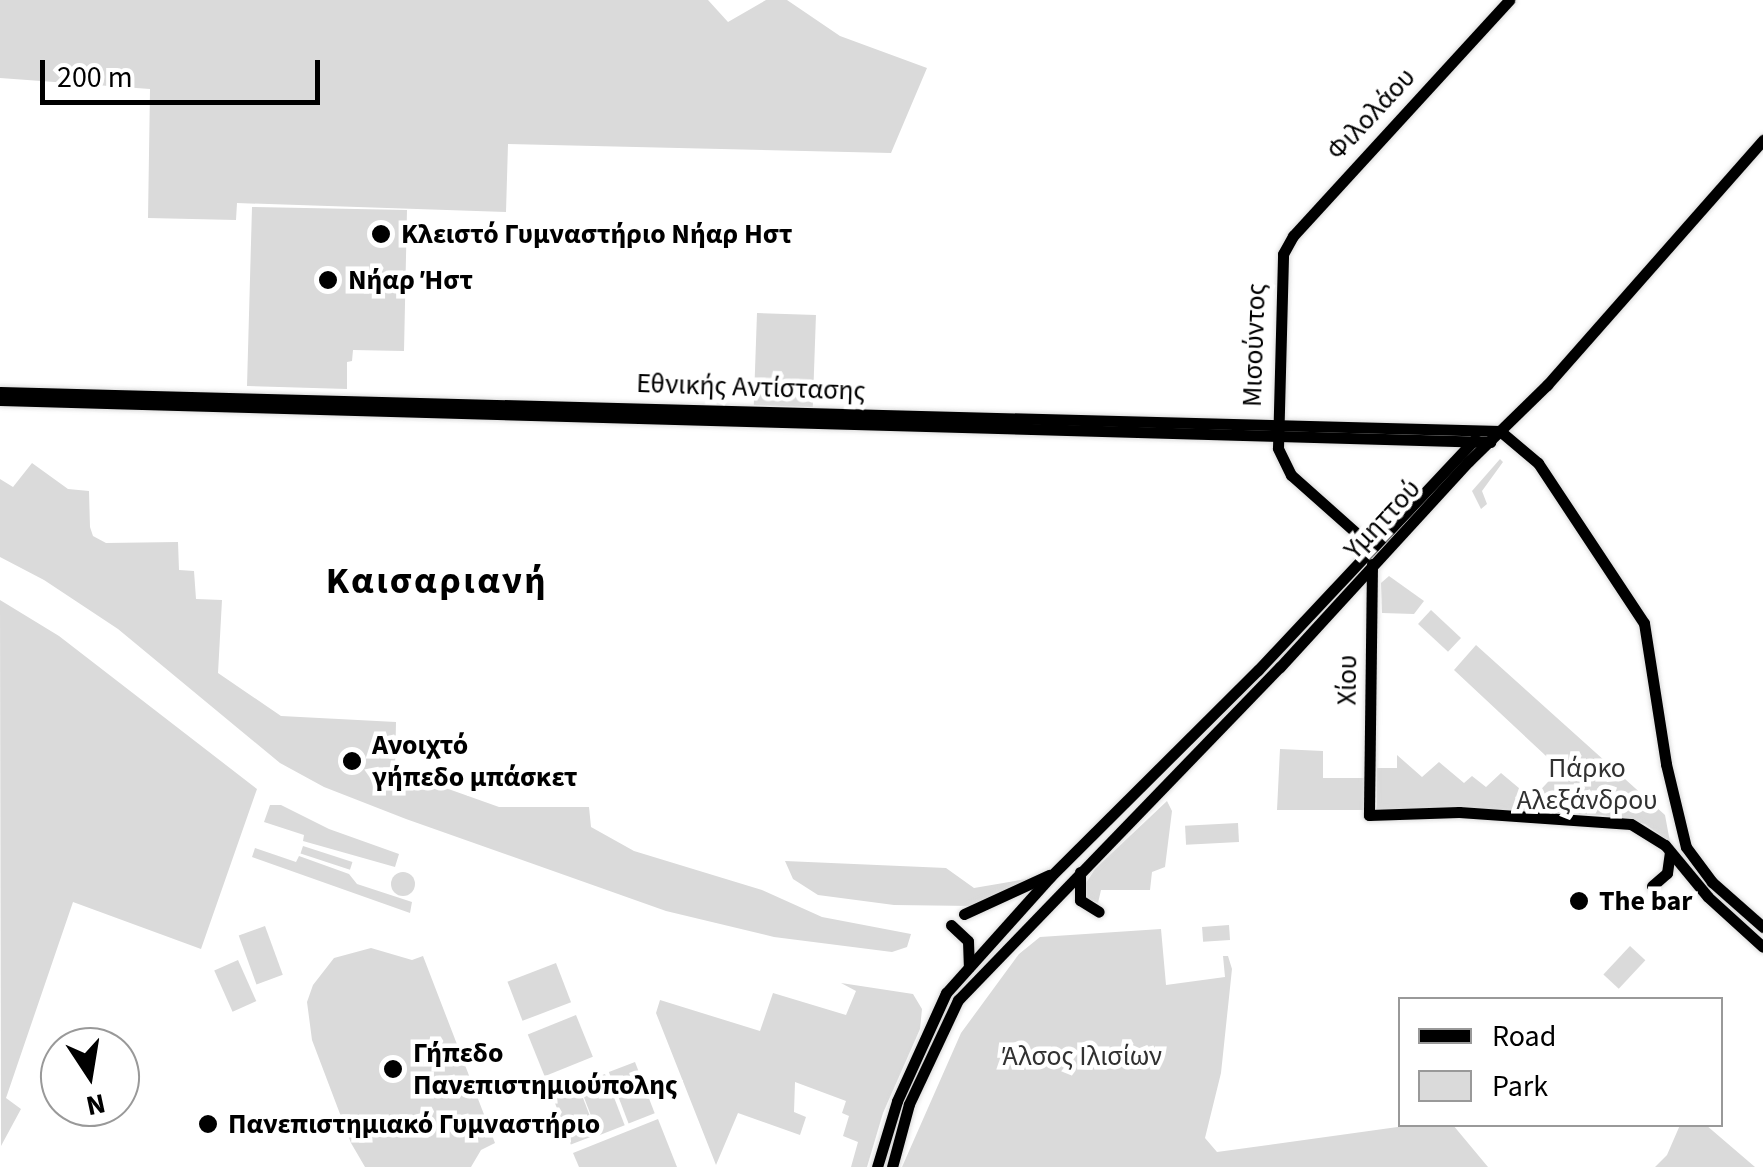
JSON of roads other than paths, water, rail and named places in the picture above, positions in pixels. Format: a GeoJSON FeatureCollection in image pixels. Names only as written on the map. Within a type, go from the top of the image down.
{"type":"FeatureCollection","features":[{"type":"Feature","properties":{"kind":"main road","name":"Φιλολάου"},"geometry":{"type":"LineString","coordinates":[[1282,267],[1292,236],[1509,0]]}},
{"type":"Feature","properties":{"kind":"main road"},"geometry":{"type":"LineString","coordinates":[[1763,140],[1546,386],[1500,431],[1538,463],[1644,623],[1676,813],[1686,847],[1712,882],[1763,927]]}},
{"type":"Feature","properties":{"kind":"main road","name":"Μισούντος"},"geometry":{"type":"LineString","coordinates":[[1277,429],[1282,267]]}},
{"type":"Feature","properties":{"kind":"main road","name":"Εθνικής Αντίστασης"},"geometry":{"type":"LineString","coordinates":[[0,392],[1481,438]]}},
{"type":"Feature","properties":{"kind":"main road","name":"Εθνικής Αντίστασης"},"geometry":{"type":"LineString","coordinates":[[0,400],[1277,429],[1439,440],[1481,438],[1500,431]]}},
{"type":"Feature","properties":{"kind":"main road"},"geometry":{"type":"LineString","coordinates":[[1277,429],[1282,460],[1291,475],[1371,546]]}},
{"type":"Feature","properties":{"kind":"main road","name":"Υμηττού"},"geometry":{"type":"LineString","coordinates":[[878,1167],[897,1101],[936,1009],[969,967],[1057,870],[1258,670],[1371,546],[1481,438]]}},
{"type":"Feature","properties":{"kind":"main road","name":"Υμηττού"},"geometry":{"type":"LineString","coordinates":[[892,1167],[909,1104],[947,1017],[1028,924],[1372,566],[1481,438]]}},
{"type":"Feature","properties":{"kind":"main road"},"geometry":{"type":"LineString","coordinates":[[1439,440],[1447,452],[1446,469]]}},
{"type":"Feature","properties":{"kind":"main road","name":"Χίου"},"geometry":{"type":"LineString","coordinates":[[1371,546],[1369,815],[1440,811],[1606,820],[1641,828],[1670,852]]}},
{"type":"Feature","properties":{"kind":"main road"},"geometry":{"type":"LineString","coordinates":[[1670,852],[1696,883],[1763,947]]}},
{"type":"Feature","properties":{"kind":"main road"},"geometry":{"type":"LineString","coordinates":[[1652,886],[1667,873],[1670,852]]}},
{"type":"Feature","properties":{"kind":"main road"},"geometry":{"type":"LineString","coordinates":[[1081,868],[1080,900],[1099,912]]}},
{"type":"Feature","properties":{"kind":"main road"},"geometry":{"type":"LineString","coordinates":[[964,914],[1057,870]]}},
{"type":"Feature","properties":{"kind":"main road"},"geometry":{"type":"LineString","coordinates":[[951,926],[968,942],[969,967]]}},
{"type":"Feature","properties":{"kind":"place","name":"Κλειστό Γυμναστήριο Νήαρ Ηστ"},"geometry":{"type":"Point","coordinates":[381,234]}},
{"type":"Feature","properties":{"kind":"place","name":"Νήαρ Ήστ"},"geometry":{"type":"Point","coordinates":[328,280]}},
{"type":"Feature","properties":{"kind":"place","name":"Ανοιχτό γήπεδο μπάσκετ"},"geometry":{"type":"Point","coordinates":[352,761]}},
{"type":"Feature","properties":{"kind":"place","name":"The bar"},"geometry":{"type":"Point","coordinates":[1579,901]}},
{"type":"Feature","properties":{"kind":"place","name":"Γήπεδο Πανεπιστημιούπολης"},"geometry":{"type":"Point","coordinates":[393,1069]}},
{"type":"Feature","properties":{"kind":"place","name":"Πανεπιστημιακό Γυμναστήριο"},"geometry":{"type":"Point","coordinates":[208,1124]}},
{"type":"Feature","properties":{"kind":"district","name":"Καισαριανή"},"geometry":{"type":"Point","coordinates":[437,582]}},
{"type":"Feature","properties":{"kind":"park label","name":"Πάρκο Αλεξάνδρου"},"geometry":{"type":"Point","coordinates":[1587,784]}},
{"type":"Feature","properties":{"kind":"park label","name":"Άλσος Ιλισίων"},"geometry":{"type":"Point","coordinates":[1082,1056]}}]}
